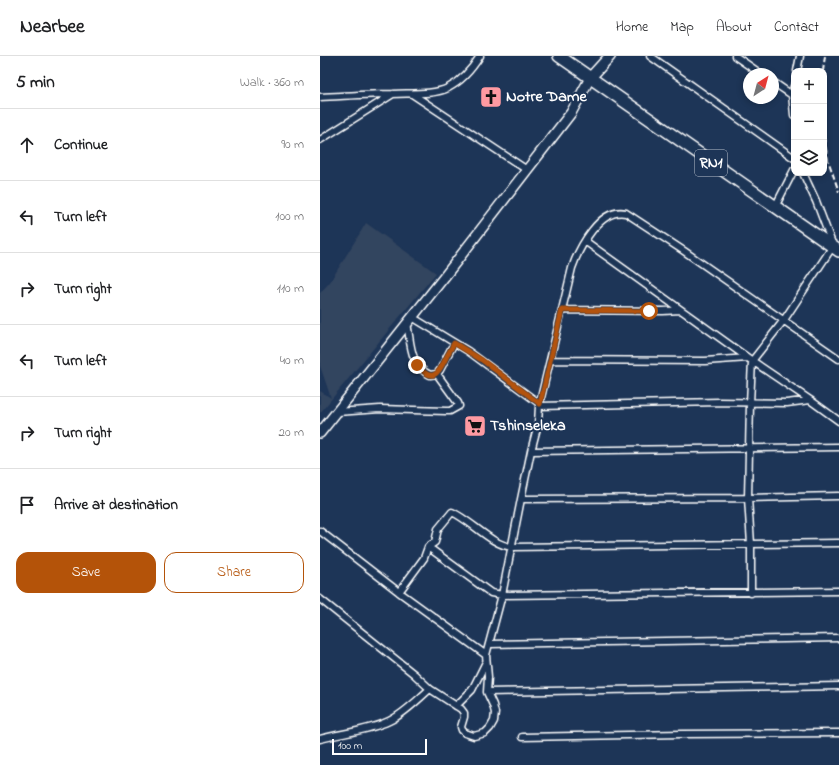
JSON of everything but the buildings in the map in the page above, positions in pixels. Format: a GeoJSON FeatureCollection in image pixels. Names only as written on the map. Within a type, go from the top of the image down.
{"type":"FeatureCollection","features":[{"type":"Feature","properties":{"kind":"highway","name":"RN1"},"geometry":{"type":"LineString","coordinates":[[559,56],[775,208],[836,249]]}},
{"type":"Feature","properties":{"kind":"main road"},"geometry":{"type":"LineString","coordinates":[[590,78],[610,56]]}},
{"type":"Feature","properties":{"kind":"street"},"geometry":{"type":"LineString","coordinates":[[320,97],[412,94],[447,88],[463,78],[474,66],[480,56]]}},
{"type":"Feature","properties":{"kind":"street"},"geometry":{"type":"LineString","coordinates":[[650,56],[791,156]]}},
{"type":"Feature","properties":{"kind":"street"},"geometry":{"type":"LineString","coordinates":[[735,56],[752,68]]}},
{"type":"Feature","properties":{"kind":"street"},"geometry":{"type":"LineString","coordinates":[[798,68],[800,56]]}},
{"type":"Feature","properties":{"kind":"street"},"geometry":{"type":"LineString","coordinates":[[320,433],[365,378],[572,113],[590,78]]}},
{"type":"Feature","properties":{"kind":"street"},"geometry":{"type":"LineString","coordinates":[[779,86],[791,94]]}},
{"type":"Feature","properties":{"kind":"street"},"geometry":{"type":"LineString","coordinates":[[320,140],[393,94]]}},
{"type":"Feature","properties":{"kind":"street"},"geometry":{"type":"LineString","coordinates":[[412,94],[527,170]]}},
{"type":"Feature","properties":{"kind":"street"},"geometry":{"type":"LineString","coordinates":[[775,208],[791,176]]}},
{"type":"Feature","properties":{"kind":"street"},"geometry":{"type":"LineString","coordinates":[[750,593],[751,544],[748,498],[750,359],[784,320],[836,249],[805,176]]}},
{"type":"Feature","properties":{"kind":"street"},"geometry":{"type":"LineString","coordinates":[[456,706],[472,690],[486,659],[490,644],[512,547],[520,499],[538,424],[540,405],[572,268],[585,241],[603,219],[612,213],[626,213],[839,359]]}},
{"type":"Feature","properties":{"kind":"street"},"geometry":{"type":"LineString","coordinates":[[585,241],[680,310],[839,421]]}},
{"type":"Feature","properties":{"kind":"street"},"geometry":{"type":"LineString","coordinates":[[562,310],[680,310]]}},
{"type":"Feature","properties":{"kind":"street"},"geometry":{"type":"LineString","coordinates":[[410,320],[454,343],[482,360],[540,405],[719,402],[787,403],[810,400]]}},
{"type":"Feature","properties":{"kind":"street"},"geometry":{"type":"LineString","coordinates":[[410,320],[410,349],[415,361],[425,373],[430,375],[436,374],[440,370],[454,343]]}},
{"type":"Feature","properties":{"kind":"street"},"geometry":{"type":"LineString","coordinates":[[550,360],[706,361],[750,359]]}},
{"type":"Feature","properties":{"kind":"street"},"geometry":{"type":"LineString","coordinates":[[337,412],[380,409],[450,411],[458,406],[458,402],[436,374]]}},
{"type":"Feature","properties":{"kind":"street"},"geometry":{"type":"LineString","coordinates":[[531,450],[839,447]]}},
{"type":"Feature","properties":{"kind":"street"},"geometry":{"type":"LineString","coordinates":[[520,499],[839,496]]}},
{"type":"Feature","properties":{"kind":"street"},"geometry":{"type":"LineString","coordinates":[[399,592],[424,558],[428,547],[435,542],[438,529],[452,512],[500,544],[512,547],[839,543]]}},
{"type":"Feature","properties":{"kind":"street"},"geometry":{"type":"LineString","coordinates":[[320,530],[486,659],[488,677],[487,692],[495,713],[490,728],[485,733],[474,736],[462,730],[464,713],[430,689],[408,669],[320,599]]}},
{"type":"Feature","properties":{"kind":"street"},"geometry":{"type":"LineString","coordinates":[[428,547],[491,593],[502,595],[839,591]]}},
{"type":"Feature","properties":{"kind":"street"},"geometry":{"type":"LineString","coordinates":[[490,644],[839,638]]}},
{"type":"Feature","properties":{"kind":"street"},"geometry":{"type":"LineString","coordinates":[[487,692],[839,686]]}},
{"type":"Feature","properties":{"kind":"street"},"geometry":{"type":"LineString","coordinates":[[320,739],[389,721],[403,712],[430,689]]}},
{"type":"Feature","properties":{"kind":"street"},"geometry":{"type":"LineString","coordinates":[[522,737],[839,733]]}},
{"type":"Feature","properties":{"kind":"shaded area"},"geometry":{"type":"Polygon","coordinates":[[[366,223],[436,273],[320,413],[320,391],[331,398],[320,366],[320,293],[330,282],[366,223]]]}},
{"type":"Feature","properties":{"kind":"railway"},"geometry":{"type":"LineString","coordinates":[[823,68],[825,56]]}},
{"type":"Feature","properties":{"kind":"railway"},"geometry":{"type":"LineString","coordinates":[[824,140],[828,160],[839,192]]}},
{"type":"Feature","properties":{"kind":"place","name":"Notre Dame"},"geometry":{"type":"Point","coordinates":[491,97]}},
{"type":"Feature","properties":{"kind":"place","name":"Tshinseleka"},"geometry":{"type":"Point","coordinates":[475,426]}},
{"type":"Feature","properties":{"kind":"route"},"geometry":{"type":"LineString","coordinates":[[417,365],[425,373],[430,375],[436,374],[444,364],[446,357],[454,343],[482,360],[540,404],[562,310],[649,311]]}}]}
